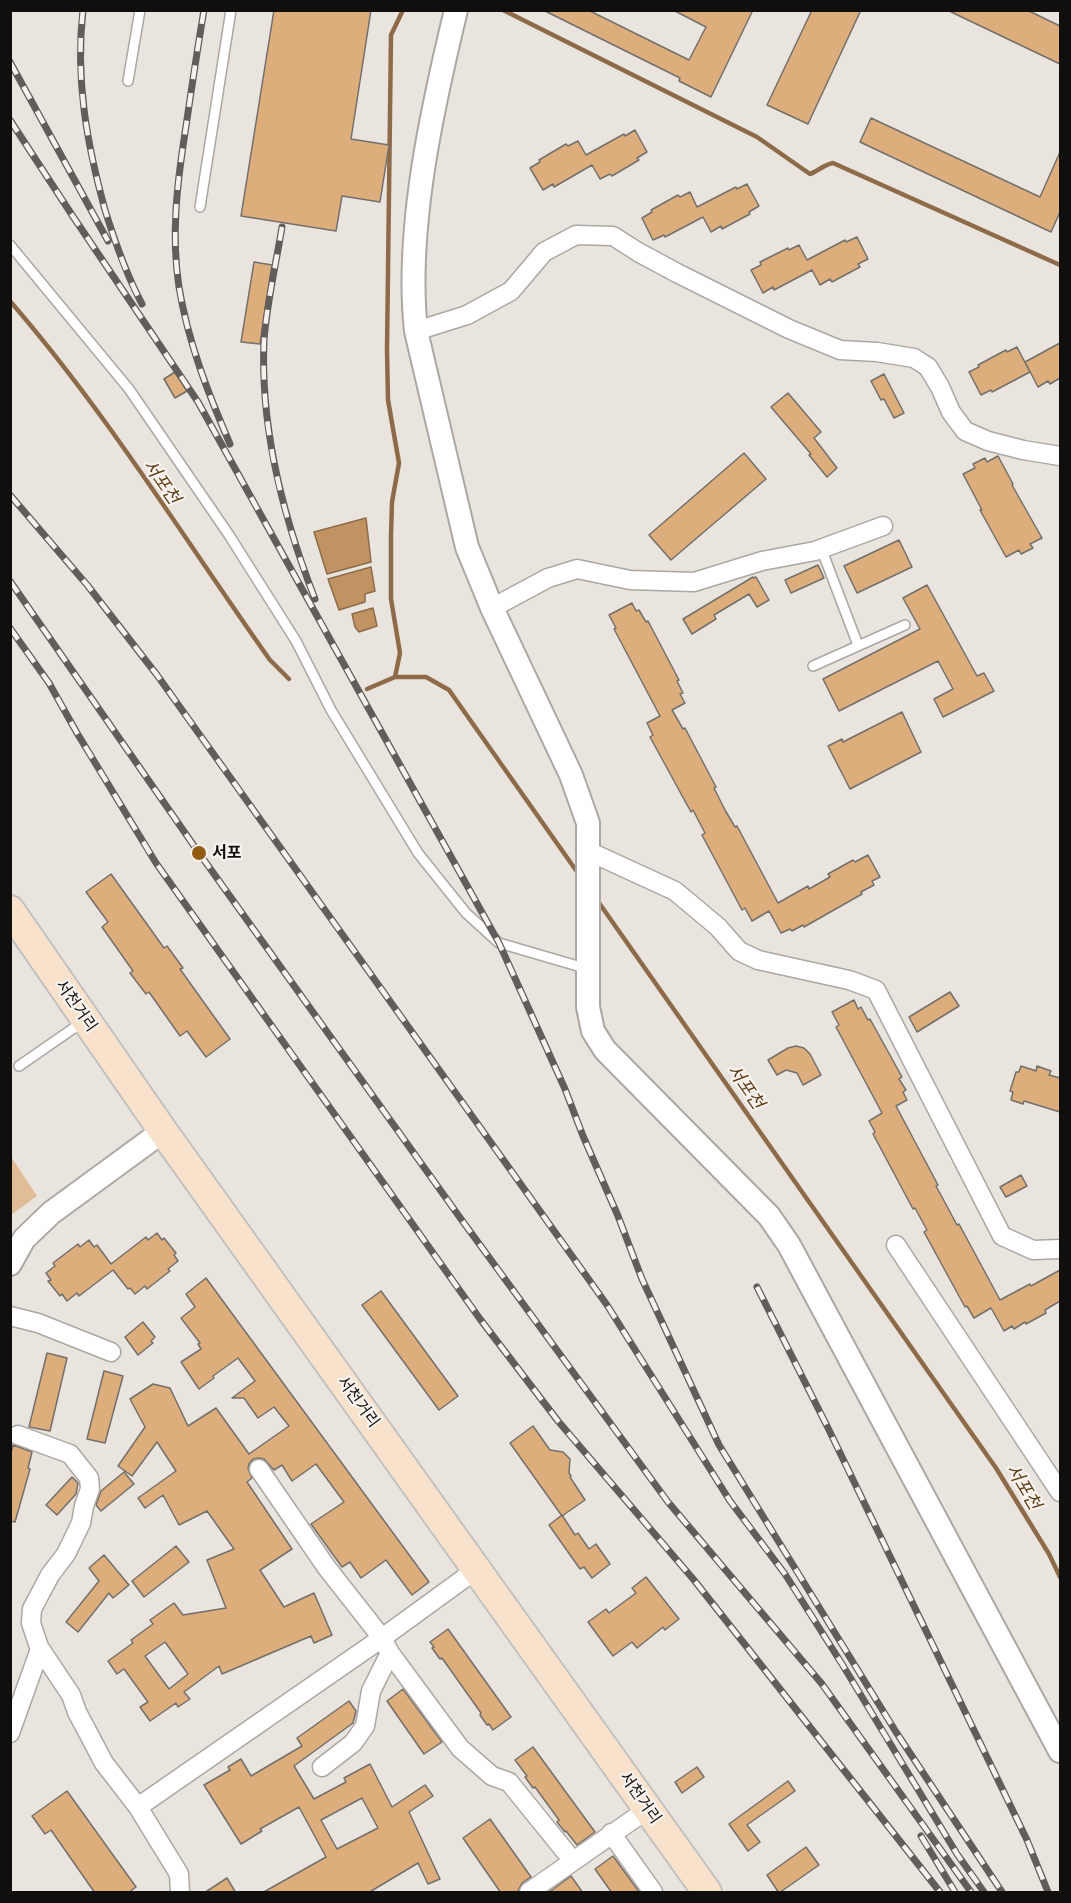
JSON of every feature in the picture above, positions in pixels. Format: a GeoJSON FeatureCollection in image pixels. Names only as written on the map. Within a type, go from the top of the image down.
{"type":"FeatureCollection","features":[{"type":"Feature","properties":{"kind":"main road","name":"서천거리"},"geometry":{"type":"LineString","coordinates":[[10,910],[163,1131],[707,1893]]}},
{"type":"Feature","properties":{"kind":"street"},"geometry":{"type":"LineString","coordinates":[[456,10],[428,145],[417,223],[413,300],[416,331],[467,548],[492,608],[571,775],[588,823],[588,1007],[594,1031],[605,1050],[751,1196],[769,1216],[789,1245],[1060,1751]]}},
{"type":"Feature","properties":{"kind":"street"},"geometry":{"type":"LineString","coordinates":[[416,331],[466,315],[512,291],[544,252],[576,235],[613,236],[667,268],[789,329],[840,350],[878,352],[914,358],[928,367],[951,412],[965,431],[988,441],[1060,456]]}},
{"type":"Feature","properties":{"kind":"street"},"geometry":{"type":"LineString","coordinates":[[492,608],[548,578],[577,569],[630,580],[694,582],[762,561],[821,548],[883,526]]}},
{"type":"Feature","properties":{"kind":"street"},"geometry":{"type":"LineString","coordinates":[[589,858],[675,891],[718,927],[739,951],[758,960],[849,980],[876,990],[1002,1236],[1033,1250],[1060,1249]]}},
{"type":"Feature","properties":{"kind":"street"},"geometry":{"type":"LineString","coordinates":[[11,1263],[24,1239],[51,1213],[163,1131]]}},
{"type":"Feature","properties":{"kind":"street"},"geometry":{"type":"LineString","coordinates":[[896,1245],[1060,1492]]}},
{"type":"Feature","properties":{"kind":"street"},"geometry":{"type":"LineString","coordinates":[[10,1316],[38,1323],[111,1352]]}},
{"type":"Feature","properties":{"kind":"street"},"geometry":{"type":"LineString","coordinates":[[18,1435],[70,1454],[89,1478],[90,1489],[81,1523],[66,1554],[50,1575],[32,1609],[31,1623],[40,1649],[71,1695],[77,1712],[104,1763],[138,1807],[180,1874],[180,1893]]}},
{"type":"Feature","properties":{"kind":"street"},"geometry":{"type":"LineString","coordinates":[[259,1469],[327,1568],[460,1748],[492,1776],[509,1782],[573,1861]]}},
{"type":"Feature","properties":{"kind":"street"},"geometry":{"type":"LineString","coordinates":[[138,1807],[386,1645],[477,1569]]}},
{"type":"Feature","properties":{"kind":"street"},"geometry":{"type":"LineString","coordinates":[[322,1767],[353,1743],[365,1726],[371,1691],[386,1645]]}},
{"type":"Feature","properties":{"kind":"street"},"geometry":{"type":"LineString","coordinates":[[10,1733],[40,1649]]}},
{"type":"Feature","properties":{"kind":"street"},"geometry":{"type":"LineString","coordinates":[[529,1893],[648,1809]]}},
{"type":"Feature","properties":{"kind":"street"},"geometry":{"type":"LineString","coordinates":[[611,1833],[653,1893]]}},
{"type":"Feature","properties":{"kind":"lane"},"geometry":{"type":"LineString","coordinates":[[129,81],[140,10]]}},
{"type":"Feature","properties":{"kind":"lane"},"geometry":{"type":"LineString","coordinates":[[200,207],[231,10]]}},
{"type":"Feature","properties":{"kind":"lane"},"geometry":{"type":"LineString","coordinates":[[10,245],[129,389],[229,535],[296,641],[331,710],[418,853],[466,913],[499,943],[588,969]]}},
{"type":"Feature","properties":{"kind":"lane"},"geometry":{"type":"LineString","coordinates":[[821,548],[858,645]]}},
{"type":"Feature","properties":{"kind":"lane"},"geometry":{"type":"LineString","coordinates":[[813,666],[904,625]]}},
{"type":"Feature","properties":{"kind":"lane"},"geometry":{"type":"LineString","coordinates":[[20,1066],[86,1020]]}},
{"type":"Feature","properties":{"kind":"shaded area"},"geometry":{"type":"Polygon","coordinates":[[[366,518],[371,562],[327,574],[314,532],[366,518]]]}},
{"type":"Feature","properties":{"kind":"shaded area"},"geometry":{"type":"Polygon","coordinates":[[[371,567],[375,591],[365,594],[365,602],[339,610],[328,579],[371,567]]]}},
{"type":"Feature","properties":{"kind":"shaded area"},"geometry":{"type":"Polygon","coordinates":[[[373,608],[377,626],[359,632],[355,627],[352,614],[373,608]]]}},
{"type":"Feature","properties":{"kind":"shaded area"},"geometry":{"type":"Polygon","coordinates":[[[10,1155],[37,1196],[11,1215],[10,1215],[10,1155]]]}},
{"type":"Feature","properties":{"kind":"building"},"geometry":{"type":"Polygon","coordinates":[[[274,10],[371,10],[351,139],[389,145],[380,202],[342,196],[336,231],[241,216],[274,10]]]}},
{"type":"Feature","properties":{"kind":"building"},"geometry":{"type":"Polygon","coordinates":[[[543,10],[588,10],[689,60],[706,27],[673,10],[753,10],[711,97],[679,81],[680,78],[543,10]]]}},
{"type":"Feature","properties":{"kind":"building"},"geometry":{"type":"Polygon","coordinates":[[[812,10],[861,10],[808,124],[767,105],[812,10]]]}},
{"type":"Feature","properties":{"kind":"building"},"geometry":{"type":"Polygon","coordinates":[[[947,10],[1027,10],[1060,26],[1060,64],[947,10]]]}},
{"type":"Feature","properties":{"kind":"building"},"geometry":{"type":"Polygon","coordinates":[[[871,118],[1040,197],[1060,152],[1060,212],[1051,232],[860,142],[871,118]]]}},
{"type":"Feature","properties":{"kind":"building"},"geometry":{"type":"Polygon","coordinates":[[[635,130],[647,152],[637,158],[639,160],[612,176],[610,174],[600,179],[592,165],[554,187],[553,184],[543,190],[530,168],[566,144],[568,146],[578,141],[586,155],[635,130]]]}},
{"type":"Feature","properties":{"kind":"building"},"geometry":{"type":"Polygon","coordinates":[[[747,184],[759,206],[749,212],[750,214],[722,229],[721,226],[711,232],[703,217],[665,237],[664,235],[653,240],[642,218],[652,212],[651,210],[678,195],[680,197],[690,192],[697,207],[736,187],[737,189],[747,184]]]}},
{"type":"Feature","properties":{"kind":"building"},"geometry":{"type":"Polygon","coordinates":[[[857,237],[868,259],[858,264],[860,267],[832,282],[830,279],[820,285],[812,270],[774,290],[773,287],[763,293],[751,270],[761,265],[760,262],[788,248],[789,250],[799,245],[807,260],[845,240],[846,242],[857,237]]]}},
{"type":"Feature","properties":{"kind":"building"},"geometry":{"type":"Polygon","coordinates":[[[254,262],[272,265],[260,344],[241,342],[254,262]]]}},
{"type":"Feature","properties":{"kind":"building"},"geometry":{"type":"Polygon","coordinates":[[[1060,343],[1060,378],[1038,387],[1025,362],[1060,343]]]}},
{"type":"Feature","properties":{"kind":"building"},"geometry":{"type":"Polygon","coordinates":[[[1017,347],[1030,372],[992,392],[991,390],[981,395],[969,372],[1006,350],[1007,352],[1017,347]]]}},
{"type":"Feature","properties":{"kind":"building"},"geometry":{"type":"Polygon","coordinates":[[[175,372],[187,391],[175,398],[164,379],[175,372]]]}},
{"type":"Feature","properties":{"kind":"building"},"geometry":{"type":"Polygon","coordinates":[[[884,374],[904,413],[894,418],[871,381],[884,374]]]}},
{"type":"Feature","properties":{"kind":"building"},"geometry":{"type":"Polygon","coordinates":[[[788,393],[821,432],[814,438],[837,468],[827,477],[809,455],[811,454],[771,407],[788,393]]]}},
{"type":"Feature","properties":{"kind":"building"},"geometry":{"type":"Polygon","coordinates":[[[744,453],[766,479],[671,560],[649,535],[744,453]]]}},
{"type":"Feature","properties":{"kind":"building"},"geometry":{"type":"Polygon","coordinates":[[[998,456],[1042,538],[1030,544],[1033,548],[1021,554],[1019,550],[1006,557],[963,474],[975,468],[973,464],[985,458],[987,462],[998,456]]]}},
{"type":"Feature","properties":{"kind":"building"},"geometry":{"type":"Polygon","coordinates":[[[899,540],[912,567],[857,593],[844,566],[899,540]]]}},
{"type":"Feature","properties":{"kind":"building"},"geometry":{"type":"Polygon","coordinates":[[[818,565],[824,578],[791,593],[785,580],[818,565]]]}},
{"type":"Feature","properties":{"kind":"building"},"geometry":{"type":"Polygon","coordinates":[[[756,577],[769,600],[757,607],[749,594],[714,615],[716,619],[692,634],[683,619],[756,577]]]}},
{"type":"Feature","properties":{"kind":"building"},"geometry":{"type":"Polygon","coordinates":[[[927,585],[977,676],[984,673],[994,691],[943,717],[934,699],[953,689],[938,661],[839,711],[823,679],[920,629],[903,598],[927,585]]]}},
{"type":"Feature","properties":{"kind":"building"},"geometry":{"type":"Polygon","coordinates":[[[632,603],[636,611],[639,610],[646,622],[648,621],[679,680],[677,681],[683,693],[680,694],[685,703],[672,710],[683,729],[685,728],[716,787],[714,788],[725,810],[735,827],[737,826],[778,903],[830,877],[828,874],[853,860],[855,862],[868,855],[880,877],[872,881],[874,885],[804,927],[803,925],[792,931],[790,929],[781,933],[769,911],[752,921],[745,908],[742,910],[702,835],[705,833],[693,810],[691,812],[650,737],[653,735],[647,723],[660,716],[614,629],[616,628],[609,615],[632,603]]]}},
{"type":"Feature","properties":{"kind":"building"},"geometry":{"type":"Polygon","coordinates":[[[902,712],[921,752],[850,789],[828,746],[842,739],[843,742],[902,712]]]}},
{"type":"Feature","properties":{"kind":"building"},"geometry":{"type":"Polygon","coordinates":[[[111,874],[164,948],[167,946],[183,968],[180,969],[230,1039],[206,1057],[187,1031],[180,1036],[149,992],[146,994],[130,973],[133,971],[102,927],[108,922],[86,892],[111,874]]]}},
{"type":"Feature","properties":{"kind":"building"},"geometry":{"type":"Polygon","coordinates":[[[950,992],[959,1006],[917,1032],[909,1017],[950,992]]]}},
{"type":"Feature","properties":{"kind":"building"},"geometry":{"type":"Polygon","coordinates":[[[854,1000],[858,1009],[861,1007],[868,1020],[870,1019],[902,1077],[899,1079],[906,1090],[903,1092],[907,1100],[896,1106],[938,1185],[936,1186],[1000,1300],[1060,1270],[1060,1301],[1045,1310],[1046,1313],[1026,1324],[1025,1322],[1014,1329],[1012,1326],[1004,1331],[991,1308],[974,1318],[967,1306],[965,1307],[924,1232],[927,1230],[915,1208],[913,1209],[873,1134],[875,1132],[869,1121],[882,1113],[836,1027],[839,1025],[832,1012],[854,1000]]]}},
{"type":"Feature","properties":{"kind":"building"},"geometry":{"type":"Polygon","coordinates":[[[796,1046],[804,1048],[810,1054],[821,1075],[803,1085],[797,1073],[786,1070],[777,1075],[768,1060],[796,1046]]]}},
{"type":"Feature","properties":{"kind":"building"},"geometry":{"type":"Polygon","coordinates":[[[1021,1066],[1036,1071],[1037,1066],[1051,1071],[1049,1075],[1060,1078],[1060,1112],[1024,1101],[1023,1104],[1011,1100],[1013,1092],[1010,1091],[1016,1072],[1019,1072],[1021,1066]]]}},
{"type":"Feature","properties":{"kind":"building"},"geometry":{"type":"Polygon","coordinates":[[[1021,1175],[1027,1186],[1006,1197],[1000,1187],[1021,1175]]]}},
{"type":"Feature","properties":{"kind":"building"},"geometry":{"type":"Polygon","coordinates":[[[157,1233],[176,1253],[174,1255],[178,1261],[168,1269],[170,1271],[147,1289],[145,1286],[135,1294],[113,1270],[79,1296],[77,1293],[67,1301],[48,1281],[51,1280],[46,1273],[55,1266],[53,1263],[78,1244],[80,1247],[89,1240],[94,1247],[97,1245],[111,1264],[146,1237],[148,1240],[157,1233]]]}},
{"type":"Feature","properties":{"kind":"building"},"geometry":{"type":"Polygon","coordinates":[[[206,1278],[429,1582],[412,1595],[386,1560],[361,1578],[350,1562],[342,1567],[311,1524],[344,1502],[316,1464],[292,1481],[282,1465],[274,1470],[264,1459],[253,1459],[248,1469],[252,1478],[247,1482],[292,1549],[260,1570],[284,1607],[314,1593],[332,1635],[314,1643],[311,1636],[222,1674],[219,1666],[184,1692],[190,1699],[178,1707],[176,1703],[150,1721],[140,1707],[148,1702],[124,1669],[117,1674],[108,1661],[133,1643],[131,1640],[153,1624],[150,1620],[174,1603],[183,1615],[226,1608],[207,1560],[234,1549],[207,1511],[179,1525],[163,1495],[145,1508],[138,1498],[176,1471],[157,1442],[132,1476],[118,1466],[145,1427],[130,1399],[153,1384],[170,1388],[188,1426],[216,1408],[249,1454],[289,1426],[274,1407],[258,1418],[244,1398],[232,1398],[255,1381],[238,1358],[199,1389],[181,1362],[201,1349],[198,1344],[200,1343],[181,1318],[195,1307],[186,1294],[206,1278]],[[165,1642],[145,1656],[169,1689],[188,1674],[165,1642]]]}},
{"type":"Feature","properties":{"kind":"building"},"geometry":{"type":"Polygon","coordinates":[[[381,1291],[458,1396],[439,1410],[362,1305],[381,1291]]]}},
{"type":"Feature","properties":{"kind":"building"},"geometry":{"type":"Polygon","coordinates":[[[143,1322],[155,1337],[151,1341],[153,1343],[138,1355],[125,1337],[143,1322]]]}},
{"type":"Feature","properties":{"kind":"building"},"geometry":{"type":"Polygon","coordinates":[[[47,1353],[67,1358],[50,1431],[29,1427],[47,1353]]]}},
{"type":"Feature","properties":{"kind":"building"},"geometry":{"type":"Polygon","coordinates":[[[104,1371],[123,1376],[105,1443],[87,1439],[104,1371]]]}},
{"type":"Feature","properties":{"kind":"building"},"geometry":{"type":"Polygon","coordinates":[[[533,1426],[550,1450],[563,1452],[570,1459],[570,1477],[585,1500],[562,1516],[510,1443],[533,1426]]]}},
{"type":"Feature","properties":{"kind":"building"},"geometry":{"type":"Polygon","coordinates":[[[13,1445],[32,1452],[28,1468],[30,1469],[15,1522],[10,1521],[10,1456],[13,1445]]]}},
{"type":"Feature","properties":{"kind":"building"},"geometry":{"type":"Polygon","coordinates":[[[124,1472],[134,1484],[101,1511],[96,1505],[101,1491],[124,1472]]]}},
{"type":"Feature","properties":{"kind":"building"},"geometry":{"type":"Polygon","coordinates":[[[72,1477],[78,1483],[76,1494],[57,1515],[46,1505],[72,1477]]]}},
{"type":"Feature","properties":{"kind":"building"},"geometry":{"type":"Polygon","coordinates":[[[562,1515],[575,1535],[578,1533],[589,1549],[596,1544],[610,1564],[592,1578],[584,1567],[580,1569],[549,1525],[562,1515]]]}},
{"type":"Feature","properties":{"kind":"building"},"geometry":{"type":"Polygon","coordinates":[[[176,1546],[189,1562],[144,1597],[132,1581],[176,1546]]]}},
{"type":"Feature","properties":{"kind":"building"},"geometry":{"type":"Polygon","coordinates":[[[104,1555],[129,1585],[113,1598],[109,1593],[78,1632],[66,1622],[99,1581],[89,1568],[104,1555]]]}},
{"type":"Feature","properties":{"kind":"building"},"geometry":{"type":"Polygon","coordinates":[[[646,1577],[679,1619],[665,1630],[663,1627],[637,1648],[632,1642],[613,1656],[588,1622],[606,1609],[609,1613],[636,1593],[632,1588],[646,1577]]]}},
{"type":"Feature","properties":{"kind":"building"},"geometry":{"type":"Polygon","coordinates":[[[448,1629],[511,1717],[493,1730],[489,1724],[487,1725],[442,1658],[440,1659],[432,1648],[434,1647],[430,1642],[448,1629]]]}},
{"type":"Feature","properties":{"kind":"building"},"geometry":{"type":"Polygon","coordinates":[[[403,1689],[442,1742],[424,1754],[387,1701],[403,1689]]]}},
{"type":"Feature","properties":{"kind":"building"},"geometry":{"type":"Polygon","coordinates":[[[349,1701],[356,1711],[353,1723],[294,1766],[314,1799],[346,1782],[344,1778],[370,1764],[392,1807],[425,1785],[433,1796],[409,1812],[440,1879],[428,1884],[418,1863],[368,1893],[262,1893],[326,1857],[299,1807],[260,1829],[262,1831],[241,1844],[204,1785],[230,1770],[228,1767],[241,1759],[251,1776],[302,1746],[297,1738],[349,1701]],[[362,1798],[321,1820],[337,1849],[378,1828],[362,1798]]]}},
{"type":"Feature","properties":{"kind":"building"},"geometry":{"type":"Polygon","coordinates":[[[533,1747],[595,1832],[577,1845],[557,1822],[559,1820],[535,1787],[533,1788],[515,1760],[533,1747]]]}},
{"type":"Feature","properties":{"kind":"building"},"geometry":{"type":"Polygon","coordinates":[[[697,1767],[704,1777],[682,1793],[675,1782],[697,1767]]]}},
{"type":"Feature","properties":{"kind":"building"},"geometry":{"type":"Polygon","coordinates":[[[788,1781],[795,1791],[747,1825],[760,1842],[748,1851],[729,1824],[788,1781]]]}},
{"type":"Feature","properties":{"kind":"building"},"geometry":{"type":"Polygon","coordinates":[[[67,1791],[136,1887],[128,1893],[95,1893],[51,1830],[45,1834],[32,1816],[67,1791]]]}},
{"type":"Feature","properties":{"kind":"building"},"geometry":{"type":"Polygon","coordinates":[[[490,1819],[531,1877],[522,1883],[517,1893],[501,1893],[463,1838],[490,1819]]]}},
{"type":"Feature","properties":{"kind":"building"},"geometry":{"type":"Polygon","coordinates":[[[806,1847],[819,1865],[779,1893],[767,1875],[806,1847]]]}},
{"type":"Feature","properties":{"kind":"building"},"geometry":{"type":"Polygon","coordinates":[[[613,1856],[640,1893],[612,1893],[595,1869],[613,1856]]]}},
{"type":"Feature","properties":{"kind":"building"},"geometry":{"type":"Polygon","coordinates":[[[571,1876],[583,1893],[548,1893],[552,1890],[571,1876]]]}},
{"type":"Feature","properties":{"kind":"building"},"geometry":{"type":"Polygon","coordinates":[[[227,1878],[236,1893],[204,1893],[227,1878]]]}},
{"type":"Feature","properties":{"kind":"waterway"},"geometry":{"type":"LineString","coordinates":[[395,677],[400,653],[391,599],[391,535],[392,502],[399,463],[388,400],[387,350],[391,35],[403,10]]}},
{"type":"Feature","properties":{"kind":"waterway"},"geometry":{"type":"LineString","coordinates":[[503,10],[757,137],[810,174],[833,163],[1060,265]]}},
{"type":"Feature","properties":{"kind":"waterway","name":"서포천"},"geometry":{"type":"LineString","coordinates":[[10,301],[80,387],[270,660],[289,679]]}},
{"type":"Feature","properties":{"kind":"waterway","name":"서포천"},"geometry":{"type":"LineString","coordinates":[[367,689],[395,677],[426,677],[449,690],[580,876]]}},
{"type":"Feature","properties":{"kind":"waterway","name":"서포천"},"geometry":{"type":"LineString","coordinates":[[597,900],[996,1468],[1049,1554],[1060,1577]]}},
{"type":"Feature","properties":{"kind":"railway"},"geometry":{"type":"LineString","coordinates":[[83,10],[82,86],[93,161],[113,234],[142,304]]}},
{"type":"Feature","properties":{"kind":"railway"},"geometry":{"type":"LineString","coordinates":[[204,10],[180,171],[175,249],[179,287],[193,347],[230,444]]}},
{"type":"Feature","properties":{"kind":"railway"},"geometry":{"type":"LineString","coordinates":[[10,62],[108,241]]}},
{"type":"Feature","properties":{"kind":"railway"},"geometry":{"type":"LineString","coordinates":[[10,120],[198,402],[499,943],[565,1089],[642,1279],[719,1445],[896,1732],[1002,1892]]}},
{"type":"Feature","properties":{"kind":"railway"},"geometry":{"type":"LineString","coordinates":[[282,227],[269,297],[264,340],[266,406],[276,472],[284,504],[315,599]]}},
{"type":"Feature","properties":{"kind":"railway"},"geometry":{"type":"LineString","coordinates":[[10,495],[88,586],[157,675],[607,1305],[730,1501],[785,1574],[957,1854],[984,1892]]}},
{"type":"Feature","properties":{"kind":"railway"},"geometry":{"type":"LineString","coordinates":[[10,581],[199,853],[461,1219],[668,1502],[822,1684],[971,1892]]}},
{"type":"Feature","properties":{"kind":"railway"},"geometry":{"type":"LineString","coordinates":[[10,628],[49,683],[156,863],[480,1319],[558,1421],[694,1580],[940,1892]]}},
{"type":"Feature","properties":{"kind":"railway"},"geometry":{"type":"LineString","coordinates":[[757,1287],[829,1430],[1027,1840],[1048,1892]]}},
{"type":"Feature","properties":{"kind":"railway"},"geometry":{"type":"LineString","coordinates":[[921,1836],[955,1892]]}},
{"type":"Feature","properties":{"kind":"place","name":"서포"},"geometry":{"type":"Point","coordinates":[199,853]}}]}
